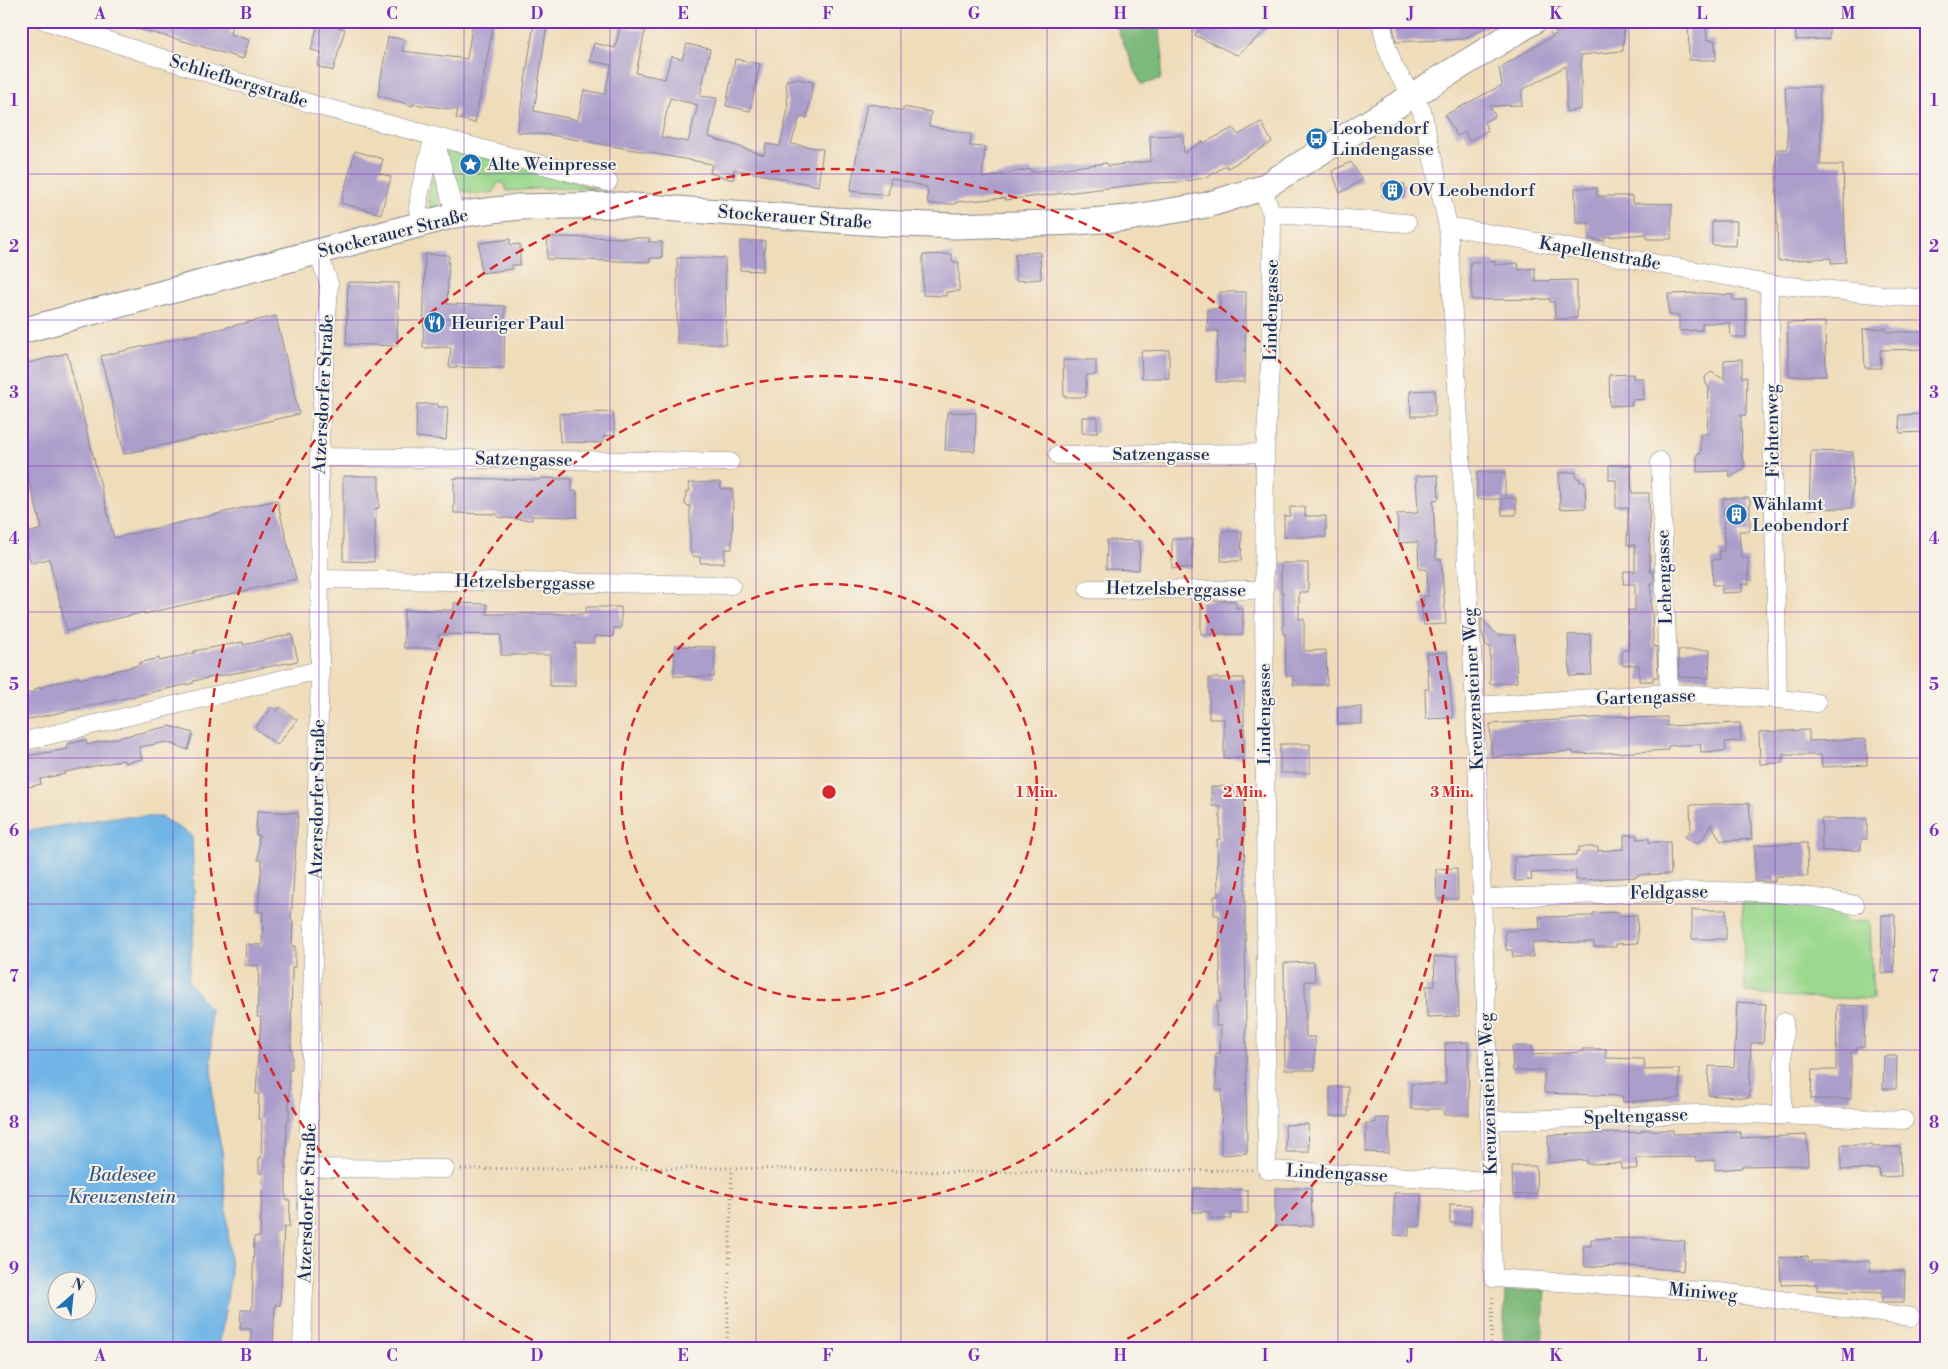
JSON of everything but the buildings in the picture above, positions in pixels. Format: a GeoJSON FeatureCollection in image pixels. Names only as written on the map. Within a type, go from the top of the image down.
{"type":"FeatureCollection","features":[{"type":"Feature","properties":{"kind":"street","name":"Schliefbergstraße"},"geometry":{"type":"LineString","coordinates":[[46,21],[319,106],[608,182]]}},
{"type":"Feature","properties":{"kind":"street","name":"Kreuzensteiner Weg"},"geometry":{"type":"LineString","coordinates":[[1381,21],[1386,45],[1394,66],[1422,111],[1448,226],[1475,706],[1490,1121],[1493,1278]]}},
{"type":"Feature","properties":{"kind":"street","name":"Stockerauer Straße"},"geometry":{"type":"LineString","coordinates":[[21,331],[455,215],[518,207],[619,205],[956,226],[1018,225],[1129,218],[1207,205],[1262,188],[1534,21]]}},
{"type":"Feature","properties":{"kind":"street"},"geometry":{"type":"LineString","coordinates":[[434,136],[455,215]]}},
{"type":"Feature","properties":{"kind":"street"},"geometry":{"type":"LineString","coordinates":[[422,225],[418,209],[420,191],[434,136]]}},
{"type":"Feature","properties":{"kind":"street","name":"Lindengasse"},"geometry":{"type":"LineString","coordinates":[[1262,188],[1272,214],[1271,350],[1265,453],[1264,590],[1265,1058],[1268,1170],[1490,1181]]}},
{"type":"Feature","properties":{"kind":"street"},"geometry":{"type":"LineString","coordinates":[[1272,214],[1407,224]]}},
{"type":"Feature","properties":{"kind":"street","name":"Kapellenstraße"},"geometry":{"type":"LineString","coordinates":[[1448,226],[1769,284],[1927,299]]}},
{"type":"Feature","properties":{"kind":"street","name":"Atzersdorfer Straße"},"geometry":{"type":"LineString","coordinates":[[302,1348],[320,670],[318,579],[319,457],[330,284],[318,252]]}},
{"type":"Feature","properties":{"kind":"street","name":"Fichtenweg"},"geometry":{"type":"LineString","coordinates":[[1769,284],[1778,699]]}},
{"type":"Feature","properties":{"kind":"street","name":"Satzengasse"},"geometry":{"type":"LineString","coordinates":[[1058,455],[1265,453]]}},
{"type":"Feature","properties":{"kind":"street","name":"Satzengasse"},"geometry":{"type":"LineString","coordinates":[[319,457],[730,462]]}},
{"type":"Feature","properties":{"kind":"street","name":"Lehengasse"},"geometry":{"type":"LineString","coordinates":[[1660,460],[1669,694]]}},
{"type":"Feature","properties":{"kind":"street","name":"Hetzelsberggasse"},"geometry":{"type":"LineString","coordinates":[[318,579],[731,585]]}},
{"type":"Feature","properties":{"kind":"street","name":"Hetzelsberggasse"},"geometry":{"type":"LineString","coordinates":[[1088,588],[1264,590]]}},
{"type":"Feature","properties":{"kind":"street"},"geometry":{"type":"LineString","coordinates":[[21,742],[320,670]]}},
{"type":"Feature","properties":{"kind":"street","name":"Gartengasse"},"geometry":{"type":"LineString","coordinates":[[1475,706],[1669,694],[1778,699],[1817,703]]}},
{"type":"Feature","properties":{"kind":"street","name":"Feldgasse"},"geometry":{"type":"LineString","coordinates":[[1481,898],[1667,891],[1752,890],[1832,900],[1855,905]]}},
{"type":"Feature","properties":{"kind":"street"},"geometry":{"type":"LineString","coordinates":[[1782,1116],[1784,1022]]}},
{"type":"Feature","properties":{"kind":"street","name":"Speltengasse"},"geometry":{"type":"LineString","coordinates":[[1490,1121],[1716,1113],[1904,1120]]}},
{"type":"Feature","properties":{"kind":"street"},"geometry":{"type":"LineString","coordinates":[[308,1168],[445,1169]]}},
{"type":"Feature","properties":{"kind":"street","name":"Miniweg"},"geometry":{"type":"LineString","coordinates":[[1493,1278],[1720,1292],[1911,1317]]}},
{"type":"Feature","properties":{"kind":"path"},"geometry":{"type":"LineString","coordinates":[[727,1348],[732,1168]]}},
{"type":"Feature","properties":{"kind":"path"},"geometry":{"type":"LineString","coordinates":[[445,1169],[732,1168],[958,1172],[1268,1170]]}},
{"type":"Feature","properties":{"kind":"path"},"geometry":{"type":"LineString","coordinates":[[1491,1348],[1493,1278]]}},
{"type":"Feature","properties":{"kind":"green space"},"geometry":{"type":"Polygon","coordinates":[[[1114,21],[1159,21],[1163,59],[1160,80],[1141,84],[1114,21]]]}},
{"type":"Feature","properties":{"kind":"green space"},"geometry":{"type":"Polygon","coordinates":[[[452,149],[598,189],[549,188],[507,191],[504,184],[500,182],[497,184],[494,192],[476,194],[459,190],[446,155],[447,151],[452,149]]]}},
{"type":"Feature","properties":{"kind":"green space"},"geometry":{"type":"Polygon","coordinates":[[[435,169],[440,189],[439,200],[435,209],[430,207],[428,194],[435,169]]]}},
{"type":"Feature","properties":{"kind":"green space"},"geometry":{"type":"Polygon","coordinates":[[[1749,897],[1821,906],[1850,922],[1870,921],[1873,999],[1793,997],[1745,992],[1742,899],[1749,897]]]}},
{"type":"Feature","properties":{"kind":"green space"},"geometry":{"type":"Polygon","coordinates":[[[1545,1290],[1542,1348],[1503,1348],[1505,1292],[1545,1290]]]}},
{"type":"Feature","properties":{"kind":"water","name":"Badesee Kreuzenstein"},"geometry":{"type":"Polygon","coordinates":[[[115,817],[161,817],[192,836],[195,921],[188,981],[210,1010],[213,1108],[222,1151],[231,1273],[219,1348],[21,1348],[21,832],[115,817]]]}},
{"type":"Feature","properties":{"kind":"place","name":"Leobendorf Lindengasse"},"geometry":{"type":"Point","coordinates":[1316,138]}},
{"type":"Feature","properties":{"kind":"place","name":"Alte Weinpresse"},"geometry":{"type":"Point","coordinates":[471,164]}},
{"type":"Feature","properties":{"kind":"place","name":"OV Leobendorf"},"geometry":{"type":"Point","coordinates":[1393,190]}},
{"type":"Feature","properties":{"kind":"place","name":"Heuriger Paul"},"geometry":{"type":"Point","coordinates":[435,323]}},
{"type":"Feature","properties":{"kind":"place","name":"Wählamt Leobendorf"},"geometry":{"type":"Point","coordinates":[1736,514]}}]}
